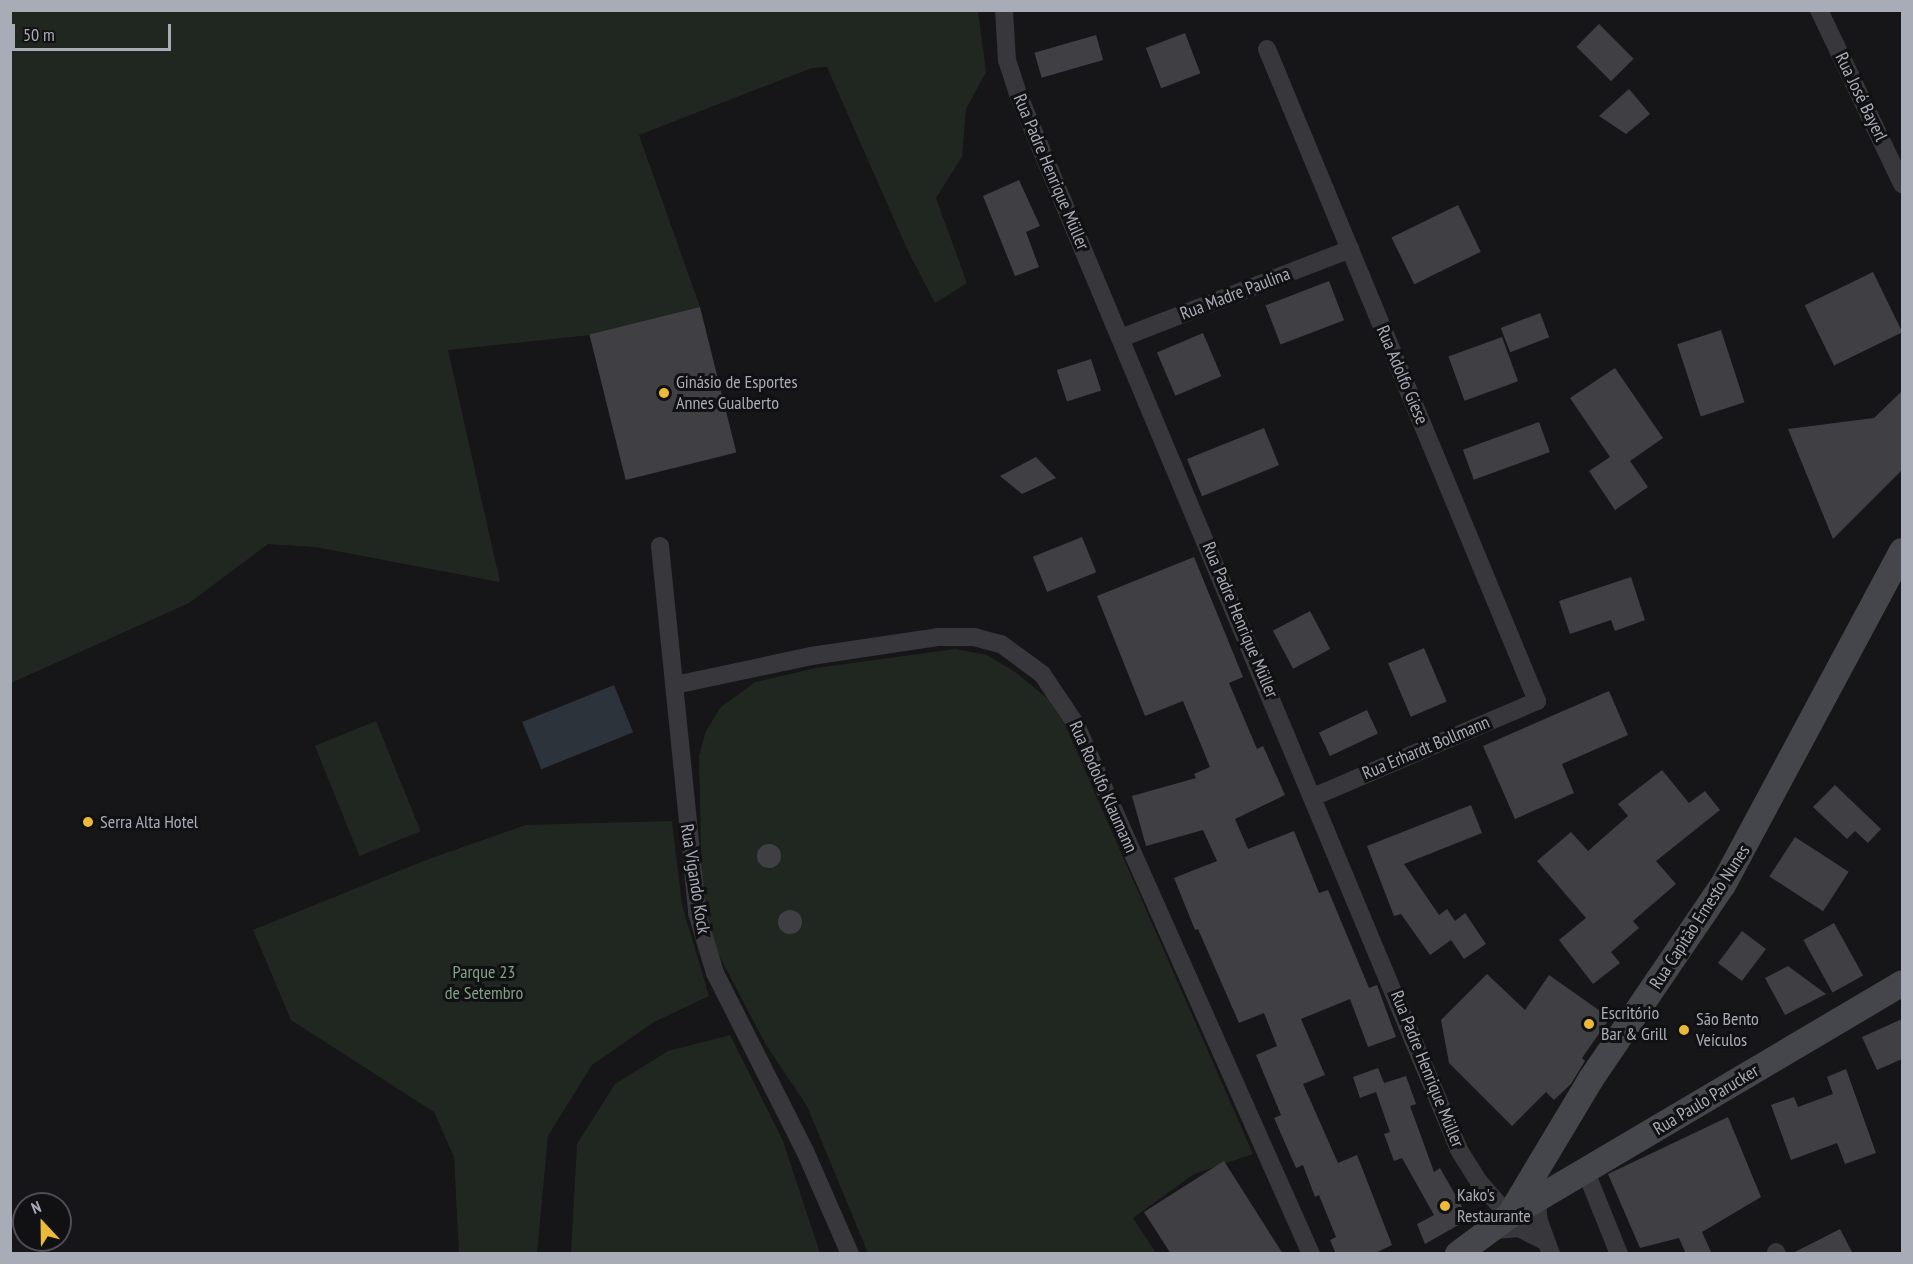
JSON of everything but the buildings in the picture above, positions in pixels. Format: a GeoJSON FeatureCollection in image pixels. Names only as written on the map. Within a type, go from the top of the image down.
{"type":"FeatureCollection","features":[{"type":"Feature","properties":{"kind":"main road","name":"Rua Capitão Ernesto Nunes"},"geometry":{"type":"LineString","coordinates":[[1458,1254],[1501,1223],[1750,842],[1895,574],[1902,551]]}},
{"type":"Feature","properties":{"kind":"main road","name":"Rua Paulo Parucker"},"geometry":{"type":"LineString","coordinates":[[1501,1223],[1536,1199],[1586,1172],[1902,983]]}},
{"type":"Feature","properties":{"kind":"main road"},"geometry":{"type":"LineString","coordinates":[[1555,1138],[1556,1156],[1561,1166],[1586,1172]]}},
{"type":"Feature","properties":{"kind":"street","name":"Rua Padre Henrique Müller"},"geometry":{"type":"LineString","coordinates":[[1004,10],[1007,60],[1018,94],[1315,796],[1459,1150],[1501,1223]]}},
{"type":"Feature","properties":{"kind":"street","name":"Rua José Bayerl"},"geometry":{"type":"LineString","coordinates":[[1819,10],[1902,184]]}},
{"type":"Feature","properties":{"kind":"street","name":"Rua Adolfo Giese"},"geometry":{"type":"LineString","coordinates":[[1267,50],[1537,701]]}},
{"type":"Feature","properties":{"kind":"street","name":"Rua Madre Paulina"},"geometry":{"type":"LineString","coordinates":[[1121,338],[1350,249]]}},
{"type":"Feature","properties":{"kind":"street","name":"Rua Vigando Kock"},"geometry":{"type":"LineString","coordinates":[[660,546],[675,685],[689,865],[705,945],[727,999],[795,1130],[850,1254]]}},
{"type":"Feature","properties":{"kind":"street","name":"Rua Rodolfo Klaumann"},"geometry":{"type":"LineString","coordinates":[[675,685],[811,656],[938,637],[974,637],[1001,644],[1042,674],[1075,723],[1311,1254]]}},
{"type":"Feature","properties":{"kind":"street","name":"Rua Erhardt Bollmann"},"geometry":{"type":"LineString","coordinates":[[1315,796],[1537,701]]}},
{"type":"Feature","properties":{"kind":"street"},"geometry":{"type":"LineString","coordinates":[[1586,1172],[1619,1254]]}},
{"type":"Feature","properties":{"kind":"street"},"geometry":{"type":"LineString","coordinates":[[1533,1173],[1536,1199],[1548,1247]]}},
{"type":"Feature","properties":{"kind":"street"},"geometry":{"type":"LineString","coordinates":[[1501,1223],[1519,1228],[1548,1247]]}},
{"type":"Feature","properties":{"kind":"green space"},"geometry":{"type":"Polygon","coordinates":[[[10,11],[978,11],[986,72],[966,109],[962,157],[936,198],[967,283],[935,303],[908,251],[827,67],[812,68],[639,135],[700,307],[590,335],[448,350],[500,582],[315,547],[268,544],[189,603],[11,683],[10,11]]]}},
{"type":"Feature","properties":{"kind":"green space"},"geometry":{"type":"Polygon","coordinates":[[[955,649],[987,655],[1015,672],[1048,699],[1066,727],[1253,1154],[1194,1174],[1133,1218],[1156,1253],[868,1253],[807,1106],[766,1045],[710,938],[702,892],[699,756],[706,731],[721,707],[755,682],[816,668],[955,649]]]}},
{"type":"Feature","properties":{"kind":"green space"},"geometry":{"type":"Polygon","coordinates":[[[376,721],[421,831],[359,856],[315,746],[376,721]]]}},
{"type":"Feature","properties":{"kind":"green space","name":"Parque 23 de Setembro"},"geometry":{"type":"Polygon","coordinates":[[[672,821],[682,905],[709,996],[654,1022],[592,1065],[548,1136],[537,1253],[459,1253],[454,1157],[434,1112],[291,1020],[253,930],[426,860],[526,825],[672,821]]]}},
{"type":"Feature","properties":{"kind":"green space"},"geometry":{"type":"Polygon","coordinates":[[[730,1035],[783,1141],[820,1253],[571,1253],[577,1144],[615,1084],[668,1051],[730,1035]]]}},
{"type":"Feature","properties":{"kind":"shaded area"},"geometry":{"type":"Polygon","coordinates":[[[614,685],[633,732],[541,769],[522,722],[614,685]]]}},
{"type":"Feature","properties":{"kind":"place","name":"Ginásio de Esportes Annes Gualberto"},"geometry":{"type":"Point","coordinates":[664,393]}},
{"type":"Feature","properties":{"kind":"place","name":"Serra Alta Hotel"},"geometry":{"type":"Point","coordinates":[88,822]}},
{"type":"Feature","properties":{"kind":"place","name":"Escritório Bar & Grill"},"geometry":{"type":"Point","coordinates":[1589,1024]}},
{"type":"Feature","properties":{"kind":"place","name":"São Bento Veículos"},"geometry":{"type":"Point","coordinates":[1684,1030]}},
{"type":"Feature","properties":{"kind":"place","name":"Kako's Restaurante"},"geometry":{"type":"Point","coordinates":[1445,1206]}}]}
